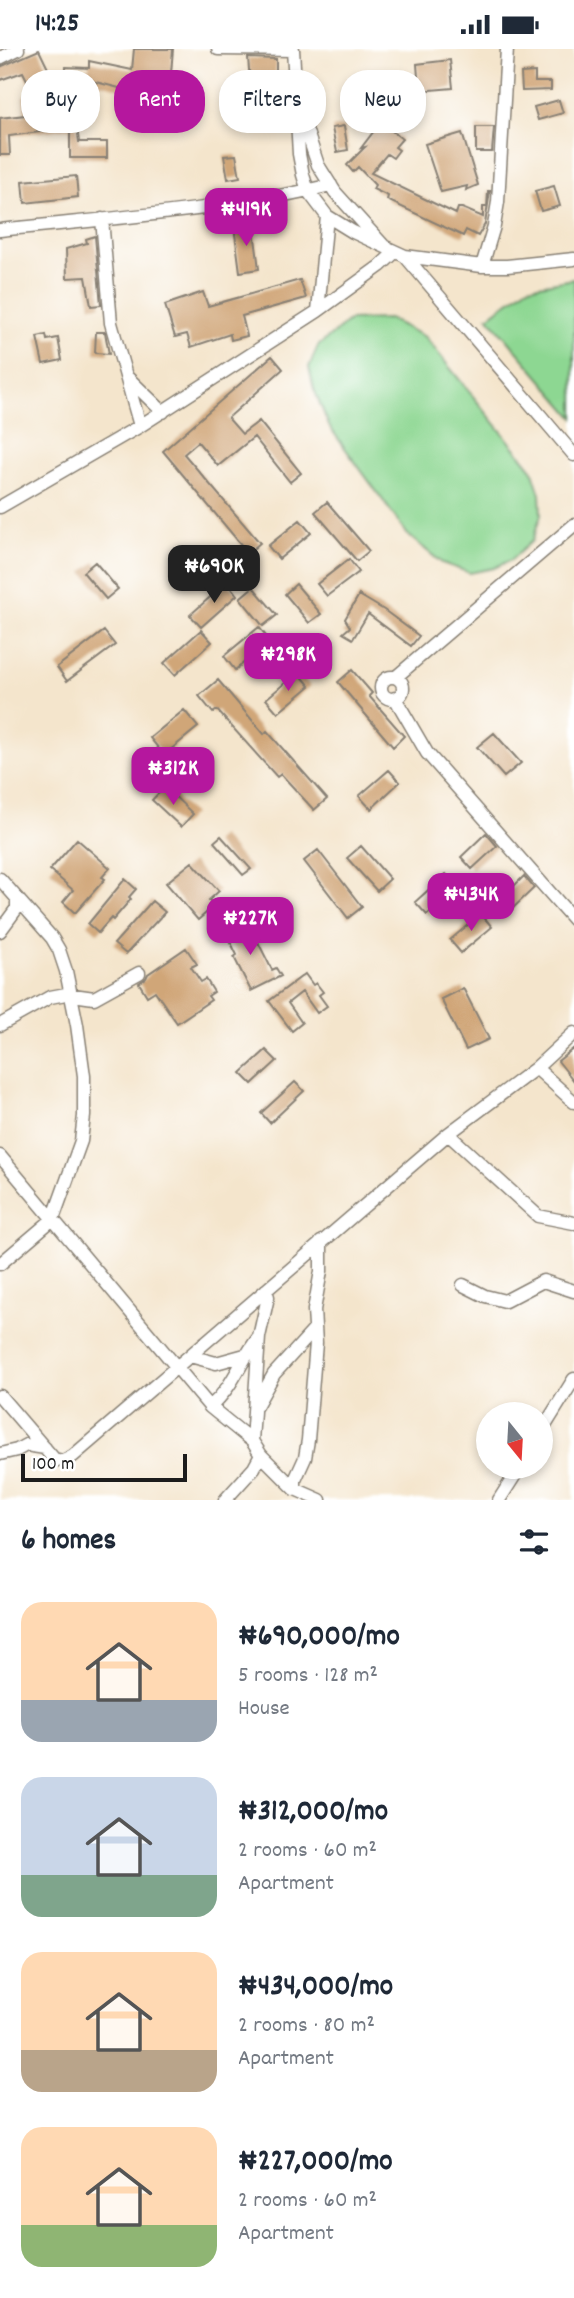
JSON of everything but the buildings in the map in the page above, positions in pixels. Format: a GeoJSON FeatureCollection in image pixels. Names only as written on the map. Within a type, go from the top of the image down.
{"type":"FeatureCollection","features":[{"type":"Feature","properties":{"kind":"street"},"geometry":{"type":"LineString","coordinates":[[0,58],[18,49]]}},
{"type":"Feature","properties":{"kind":"street"},"geometry":{"type":"LineString","coordinates":[[218,49],[293,50],[295,70]]}},
{"type":"Feature","properties":{"kind":"street"},"geometry":{"type":"LineString","coordinates":[[482,266],[498,202],[507,49]]}},
{"type":"Feature","properties":{"kind":"street"},"geometry":{"type":"LineString","coordinates":[[299,133],[299,154],[308,191],[327,216],[395,252],[482,266],[574,259]]}},
{"type":"Feature","properties":{"kind":"street"},"geometry":{"type":"LineString","coordinates":[[307,133],[318,165],[331,185],[395,252],[574,455]]}},
{"type":"Feature","properties":{"kind":"street"},"geometry":{"type":"LineString","coordinates":[[0,230],[186,209],[308,191],[331,185]]}},
{"type":"Feature","properties":{"kind":"street"},"geometry":{"type":"LineString","coordinates":[[318,311],[327,216]]}},
{"type":"Feature","properties":{"kind":"street"},"geometry":{"type":"LineString","coordinates":[[102,219],[111,323],[140,426]]}},
{"type":"Feature","properties":{"kind":"street"},"geometry":{"type":"LineString","coordinates":[[0,507],[163,412],[318,311],[395,252]]}},
{"type":"Feature","properties":{"kind":"street"},"geometry":{"type":"LineString","coordinates":[[125,374],[163,412]]}},
{"type":"Feature","properties":{"kind":"street"},"geometry":{"type":"LineString","coordinates":[[574,525],[396,677],[387,677],[381,684],[386,697],[395,698],[427,753],[574,920]]}},
{"type":"Feature","properties":{"kind":"street"},"geometry":{"type":"LineString","coordinates":[[0,879],[52,938],[59,950],[71,996],[84,1076],[81,1141],[53,1219],[0,1264]]}},
{"type":"Feature","properties":{"kind":"street"},"geometry":{"type":"LineString","coordinates":[[0,932],[18,908],[17,898]]}},
{"type":"Feature","properties":{"kind":"street"},"geometry":{"type":"LineString","coordinates":[[0,1025],[50,997],[66,995],[94,998],[139,973]]}},
{"type":"Feature","properties":{"kind":"street"},"geometry":{"type":"LineString","coordinates":[[0,1396],[54,1459],[63,1461],[73,1456],[448,1134],[536,1068],[574,1033]]}},
{"type":"Feature","properties":{"kind":"street"},"geometry":{"type":"LineString","coordinates":[[536,1068],[574,1102]]}},
{"type":"Feature","properties":{"kind":"street"},"geometry":{"type":"LineString","coordinates":[[448,1134],[538,1216],[574,1223]]}},
{"type":"Feature","properties":{"kind":"street"},"geometry":{"type":"LineString","coordinates":[[0,1156],[210,1407],[252,1441],[261,1455],[295,1489],[320,1500]]}},
{"type":"Feature","properties":{"kind":"street"},"geometry":{"type":"LineString","coordinates":[[295,1489],[295,1480],[305,1458],[308,1440],[315,1302],[321,1271],[321,1243]]}},
{"type":"Feature","properties":{"kind":"street"},"geometry":{"type":"LineString","coordinates":[[463,1285],[485,1296],[505,1301],[543,1281],[574,1291]]}},
{"type":"Feature","properties":{"kind":"street"},"geometry":{"type":"LineString","coordinates":[[252,1441],[260,1337],[268,1297],[266,1290]]}},
{"type":"Feature","properties":{"kind":"street"},"geometry":{"type":"LineString","coordinates":[[256,1406],[274,1374],[315,1329]]}},
{"type":"Feature","properties":{"kind":"street"},"geometry":{"type":"LineString","coordinates":[[210,1407],[229,1387],[245,1355],[260,1337]]}},
{"type":"Feature","properties":{"kind":"street"},"geometry":{"type":"LineString","coordinates":[[190,1356],[216,1363],[245,1355]]}},
{"type":"Feature","properties":{"kind":"street"},"geometry":{"type":"LineString","coordinates":[[553,1413],[574,1379]]}},
{"type":"Feature","properties":{"kind":"street"},"geometry":{"type":"LineString","coordinates":[[0,1454],[26,1445],[45,1448]]}},
{"type":"Feature","properties":{"kind":"street"},"geometry":{"type":"LineString","coordinates":[[225,1500],[254,1468],[261,1455]]}},
{"type":"Feature","properties":{"kind":"street"},"geometry":{"type":"LineString","coordinates":[[499,1500],[512,1479]]}},
{"type":"Feature","properties":{"kind":"green space"},"geometry":{"type":"Polygon","coordinates":[[[574,279],[574,418],[488,317],[528,287],[574,279]]]}},
{"type":"Feature","properties":{"kind":"green space"},"geometry":{"type":"Polygon","coordinates":[[[389,319],[425,337],[532,469],[540,494],[541,515],[532,541],[511,560],[494,568],[470,573],[442,563],[408,535],[329,426],[314,389],[309,367],[318,346],[350,320],[389,319]]]}}]}
